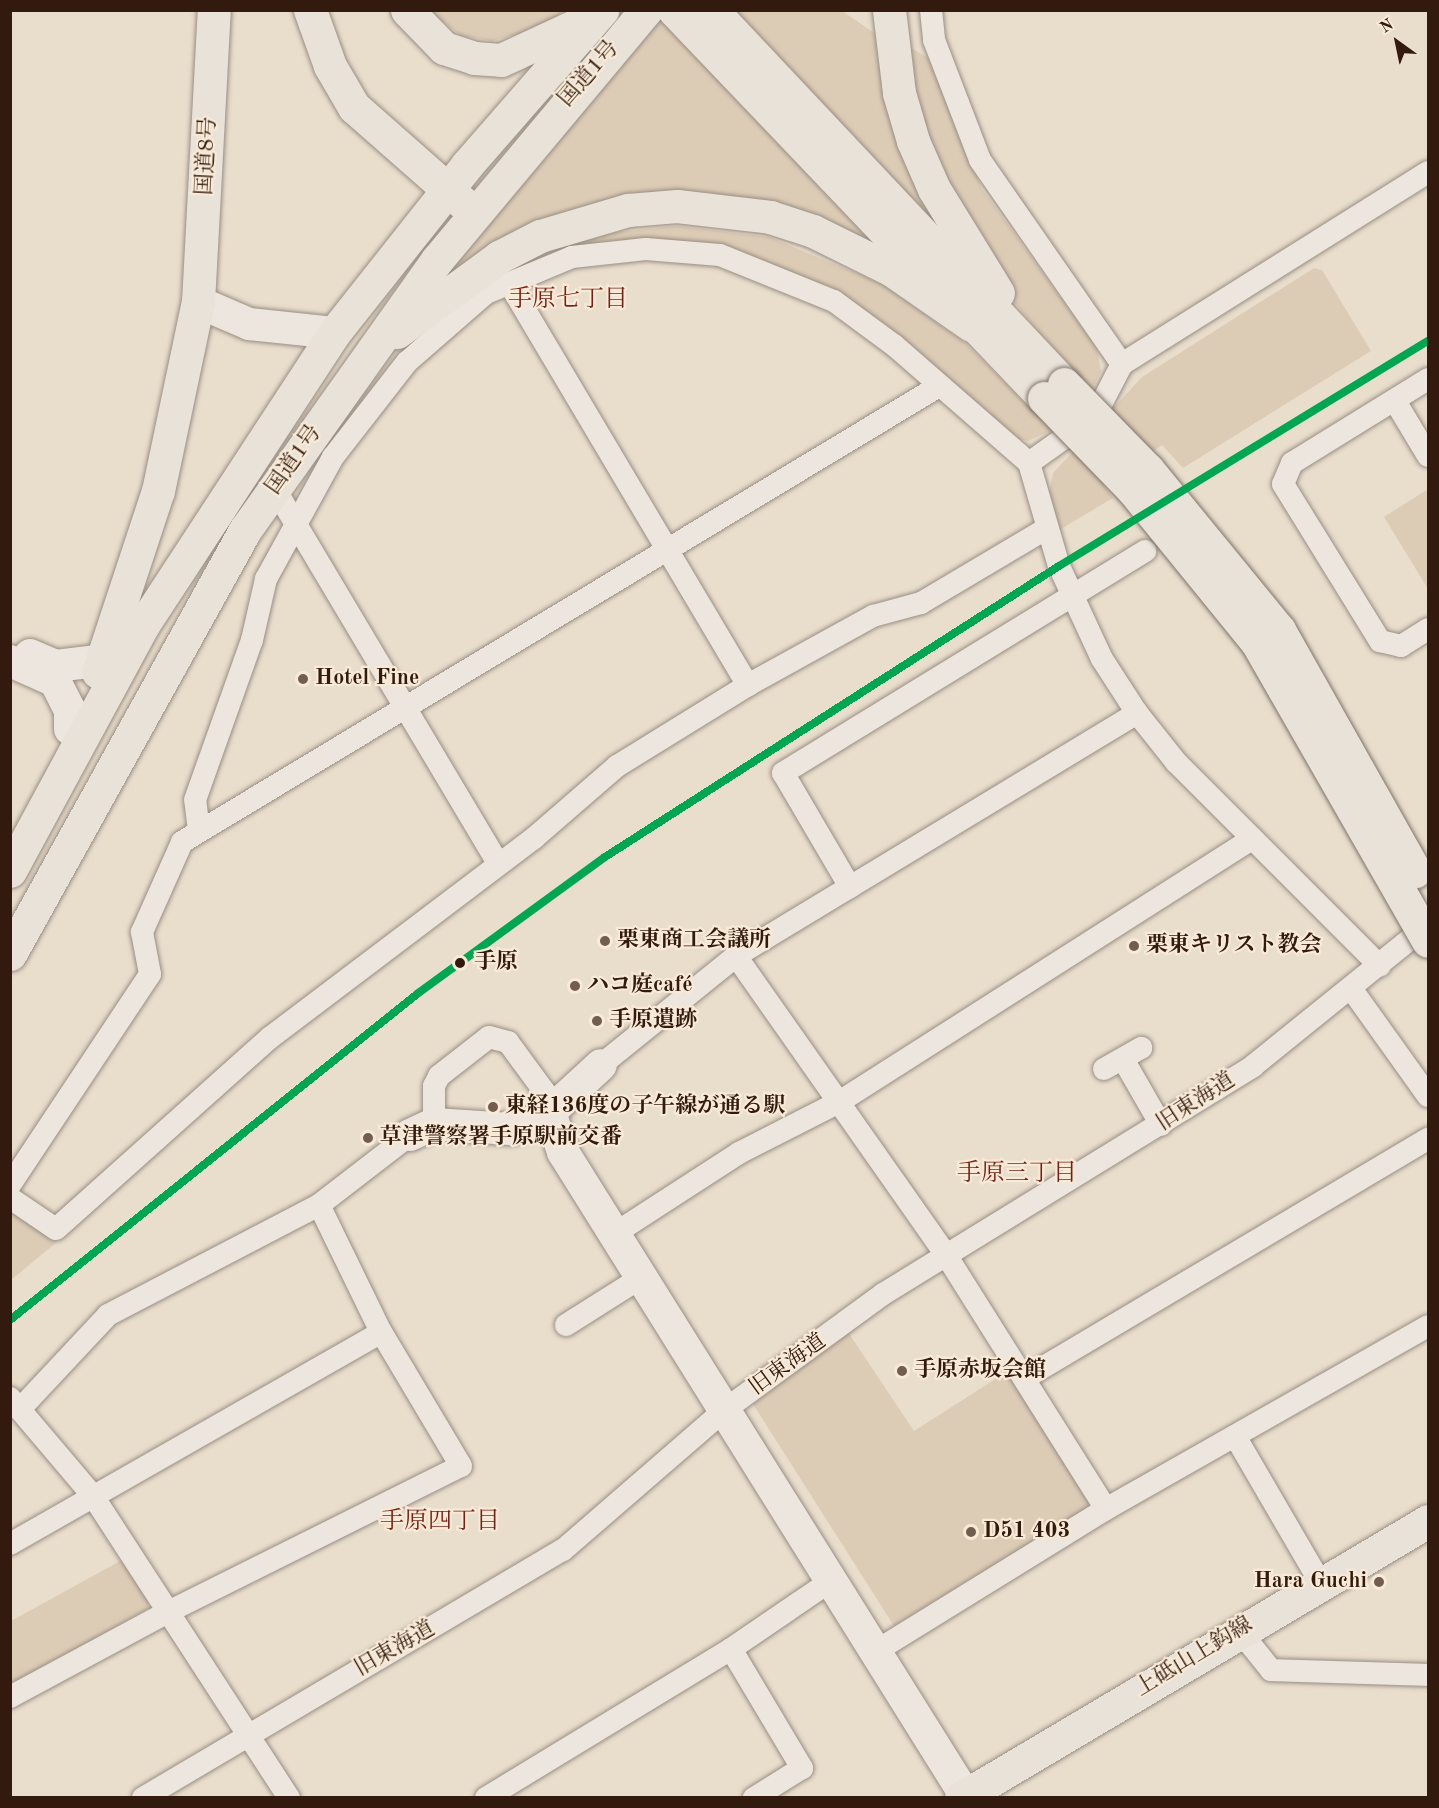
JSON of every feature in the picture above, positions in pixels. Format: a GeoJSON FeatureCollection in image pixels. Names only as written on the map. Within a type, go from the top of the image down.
{"type":"FeatureCollection","features":[{"type":"Feature","properties":{"kind":"main road","name":"国道8号"},"geometry":{"type":"LineString","coordinates":[[109,669],[158,491],[198,302],[214,10]]}},
{"type":"Feature","properties":{"kind":"main road"},"geometry":{"type":"LineString","coordinates":[[310,10],[330,66],[354,107],[475,213]]}},
{"type":"Feature","properties":{"kind":"main road"},"geometry":{"type":"LineString","coordinates":[[407,10],[444,48],[501,60],[601,12]]}},
{"type":"Feature","properties":{"kind":"main road","name":"国道1号"},"geometry":{"type":"LineString","coordinates":[[10,954],[168,665],[275,489],[367,355],[475,213],[646,10]]}},
{"type":"Feature","properties":{"kind":"main road"},"geometry":{"type":"LineString","coordinates":[[674,10],[971,325]]}},
{"type":"Feature","properties":{"kind":"main road"},"geometry":{"type":"LineString","coordinates":[[712,10],[1054,391],[1258,644],[1428,941]]}},
{"type":"Feature","properties":{"kind":"main road"},"geometry":{"type":"LineString","coordinates":[[889,10],[899,93],[934,189],[1054,391]]}},
{"type":"Feature","properties":{"kind":"main road","name":"国道1号"},"geometry":{"type":"LineString","coordinates":[[10,871],[109,669],[334,333],[447,189],[601,12]]}},
{"type":"Feature","properties":{"kind":"main road"},"geometry":{"type":"LineString","coordinates":[[367,355],[499,257],[540,236],[628,210],[677,206],[770,217],[813,231],[892,270],[971,325],[1148,470],[1279,630],[1428,897]]}},
{"type":"Feature","properties":{"kind":"main road"},"geometry":{"type":"LineString","coordinates":[[10,846],[70,729],[109,669],[130,689],[168,665]]}},
{"type":"Feature","properties":{"kind":"main road","name":"上砥山上鈎線"},"geometry":{"type":"LineString","coordinates":[[965,1797],[1239,1630],[1428,1521]]}},
{"type":"Feature","properties":{"kind":"street"},"geometry":{"type":"LineString","coordinates":[[931,10],[934,40],[980,160],[1122,364]]}},
{"type":"Feature","properties":{"kind":"street"},"geometry":{"type":"LineString","coordinates":[[1029,463],[1095,416],[1122,364],[1428,172]]}},
{"type":"Feature","properties":{"kind":"street"},"geometry":{"type":"LineString","coordinates":[[199,831],[195,801],[252,640],[266,579],[294,521],[333,457],[407,362],[486,293],[572,257],[646,249],[720,255],[834,301],[1029,463],[1044,530],[1072,596],[1137,713],[1252,839],[1380,966]]}},
{"type":"Feature","properties":{"kind":"street"},"geometry":{"type":"LineString","coordinates":[[508,283],[748,685]]}},
{"type":"Feature","properties":{"kind":"street"},"geometry":{"type":"LineString","coordinates":[[198,302],[249,324],[334,333]]}},
{"type":"Feature","properties":{"kind":"street"},"geometry":{"type":"LineString","coordinates":[[1428,380],[1292,463],[1283,484],[1380,641],[1401,646],[1428,629]]}},
{"type":"Feature","properties":{"kind":"street"},"geometry":{"type":"LineString","coordinates":[[10,1185],[150,974],[142,932],[147,914],[183,842],[402,707],[939,386]]}},
{"type":"Feature","properties":{"kind":"street"},"geometry":{"type":"LineString","coordinates":[[1395,400],[1428,456]]}},
{"type":"Feature","properties":{"kind":"street"},"geometry":{"type":"LineString","coordinates":[[275,489],[402,707],[498,863]]}},
{"type":"Feature","properties":{"kind":"street"},"geometry":{"type":"LineString","coordinates":[[10,1198],[56,1229],[270,1037],[498,863],[617,766],[748,685],[873,616],[921,603],[1044,530]]}},
{"type":"Feature","properties":{"kind":"street"},"geometry":{"type":"LineString","coordinates":[[850,886],[783,773],[1145,551]]}},
{"type":"Feature","properties":{"kind":"street"},"geometry":{"type":"LineString","coordinates":[[10,645],[56,666],[109,669]]}},
{"type":"Feature","properties":{"kind":"street"},"geometry":{"type":"LineString","coordinates":[[10,661],[54,681],[70,710],[70,729]]}},
{"type":"Feature","properties":{"kind":"street"},"geometry":{"type":"LineString","coordinates":[[289,1797],[247,1736],[170,1611],[93,1496],[15,1404],[108,1315],[162,1283],[269,1236],[319,1205],[422,1129],[512,1130],[550,1112],[601,1065],[736,956],[1137,713]]}},
{"type":"Feature","properties":{"kind":"street"},"geometry":{"type":"LineString","coordinates":[[614,1234],[739,1153],[839,1102],[1252,839]]}},
{"type":"Feature","properties":{"kind":"street","name":"旧東海道"},"geometry":{"type":"LineString","coordinates":[[143,1797],[563,1550],[726,1409],[946,1255],[1161,1125],[1253,1066],[1353,991],[1428,925]]}},
{"type":"Feature","properties":{"kind":"street"},"geometry":{"type":"LineString","coordinates":[[736,956],[946,1255],[1106,1509]]}},
{"type":"Feature","properties":{"kind":"street"},"geometry":{"type":"LineString","coordinates":[[1353,991],[1428,1096]]}},
{"type":"Feature","properties":{"kind":"street"},"geometry":{"type":"LineString","coordinates":[[422,1129],[439,1076],[489,1037],[508,1042],[543,1091],[563,1152],[726,1409],[965,1797]]}},
{"type":"Feature","properties":{"kind":"street"},"geometry":{"type":"LineString","coordinates":[[1123,1059],[1161,1125]]}},
{"type":"Feature","properties":{"kind":"street"},"geometry":{"type":"LineString","coordinates":[[1025,1378],[1428,1140]]}},
{"type":"Feature","properties":{"kind":"street"},"geometry":{"type":"LineString","coordinates":[[10,1697],[170,1611],[461,1466],[381,1332],[319,1205]]}},
{"type":"Feature","properties":{"kind":"street"},"geometry":{"type":"LineString","coordinates":[[566,1325],[642,1277]]}},
{"type":"Feature","properties":{"kind":"street"},"geometry":{"type":"LineString","coordinates":[[876,1651],[1106,1509],[1428,1326]]}},
{"type":"Feature","properties":{"kind":"street"},"geometry":{"type":"LineString","coordinates":[[10,1544],[381,1332]]}},
{"type":"Feature","properties":{"kind":"street"},"geometry":{"type":"LineString","coordinates":[[1235,1436],[1320,1582]]}},
{"type":"Feature","properties":{"kind":"street"},"geometry":{"type":"LineString","coordinates":[[486,1797],[731,1649],[832,1580]]}},
{"type":"Feature","properties":{"kind":"street"},"geometry":{"type":"LineString","coordinates":[[1239,1630],[1271,1670],[1428,1675]]}},
{"type":"Feature","properties":{"kind":"street"},"geometry":{"type":"LineString","coordinates":[[731,1649],[802,1767],[754,1797]]}},
{"type":"Feature","properties":{"kind":"shaded area"},"geometry":{"type":"Polygon","coordinates":[[[428,11],[563,11],[543,27],[492,41],[462,36],[428,11]]]}},
{"type":"Feature","properties":{"kind":"shaded area"},"geometry":{"type":"Polygon","coordinates":[[[727,11],[842,11],[876,34],[910,174],[941,237],[727,11]]]}},
{"type":"Feature","properties":{"kind":"shaded area"},"geometry":{"type":"Polygon","coordinates":[[[661,15],[877,243],[768,206],[690,197],[448,272],[661,15]]]}},
{"type":"Feature","properties":{"kind":"shaded area"},"geometry":{"type":"Polygon","coordinates":[[[903,44],[929,58],[982,189],[1097,348],[1101,372],[1090,393],[1000,285],[935,172],[903,44]]]}},
{"type":"Feature","properties":{"kind":"shaded area"},"geometry":{"type":"Polygon","coordinates":[[[676,226],[769,237],[882,284],[964,342],[1052,430],[1028,441],[1017,439],[897,335],[733,250],[545,258],[603,234],[676,226]]]}},
{"type":"Feature","properties":{"kind":"shaded area"},"geometry":{"type":"Polygon","coordinates":[[[1314,268],[1322,270],[1371,351],[1183,468],[1162,445],[1104,486],[1113,498],[1059,530],[1049,494],[1053,473],[1142,377],[1314,268]]]}},
{"type":"Feature","properties":{"kind":"shaded area"},"geometry":{"type":"Polygon","coordinates":[[[1428,489],[1428,589],[1384,517],[1428,489]]]}},
{"type":"Feature","properties":{"kind":"shaded area"},"geometry":{"type":"Polygon","coordinates":[[[14,1211],[57,1242],[11,1280],[11,1213],[14,1211]]]}},
{"type":"Feature","properties":{"kind":"shaded area"},"geometry":{"type":"Polygon","coordinates":[[[848,1332],[914,1431],[1008,1371],[1089,1501],[1086,1509],[894,1626],[753,1404],[848,1332]]]}},
{"type":"Feature","properties":{"kind":"shaded area"},"geometry":{"type":"Polygon","coordinates":[[[122,1560],[149,1601],[147,1609],[11,1686],[11,1621],[122,1560]]]}},
{"type":"Feature","properties":{"kind":"transit line"},"geometry":{"type":"LineString","coordinates":[[10,1320],[417,994],[605,857],[1059,566],[1428,341]]}},
{"type":"Feature","properties":{"kind":"place","name":"Hotel Fine"},"geometry":{"type":"Point","coordinates":[303,679]}},
{"type":"Feature","properties":{"kind":"place","name":"栗東商工会議所"},"geometry":{"type":"Point","coordinates":[605,941]}},
{"type":"Feature","properties":{"kind":"place","name":"栗東キリスト教会"},"geometry":{"type":"Point","coordinates":[1134,946]}},
{"type":"Feature","properties":{"kind":"place","name":"手原"},"geometry":{"type":"Point","coordinates":[460,963]}},
{"type":"Feature","properties":{"kind":"place","name":"ハコ庭café"},"geometry":{"type":"Point","coordinates":[575,986]}},
{"type":"Feature","properties":{"kind":"place","name":"手原遺跡"},"geometry":{"type":"Point","coordinates":[597,1021]}},
{"type":"Feature","properties":{"kind":"place","name":"東経136度の子午線が通る駅"},"geometry":{"type":"Point","coordinates":[493,1107]}},
{"type":"Feature","properties":{"kind":"place","name":"草津警察署手原駅前交番"},"geometry":{"type":"Point","coordinates":[368,1138]}},
{"type":"Feature","properties":{"kind":"place","name":"手原赤坂会館"},"geometry":{"type":"Point","coordinates":[902,1371]}},
{"type":"Feature","properties":{"kind":"place","name":"D51 403"},"geometry":{"type":"Point","coordinates":[971,1532]}},
{"type":"Feature","properties":{"kind":"place","name":"Hara Guchi"},"geometry":{"type":"Point","coordinates":[1379,1582]}},
{"type":"Feature","properties":{"kind":"district","name":"手原七丁目"},"geometry":{"type":"Point","coordinates":[568,301]}},
{"type":"Feature","properties":{"kind":"district","name":"手原三丁目"},"geometry":{"type":"Point","coordinates":[1017,1175]}},
{"type":"Feature","properties":{"kind":"district","name":"手原四丁目"},"geometry":{"type":"Point","coordinates":[440,1523]}}]}
